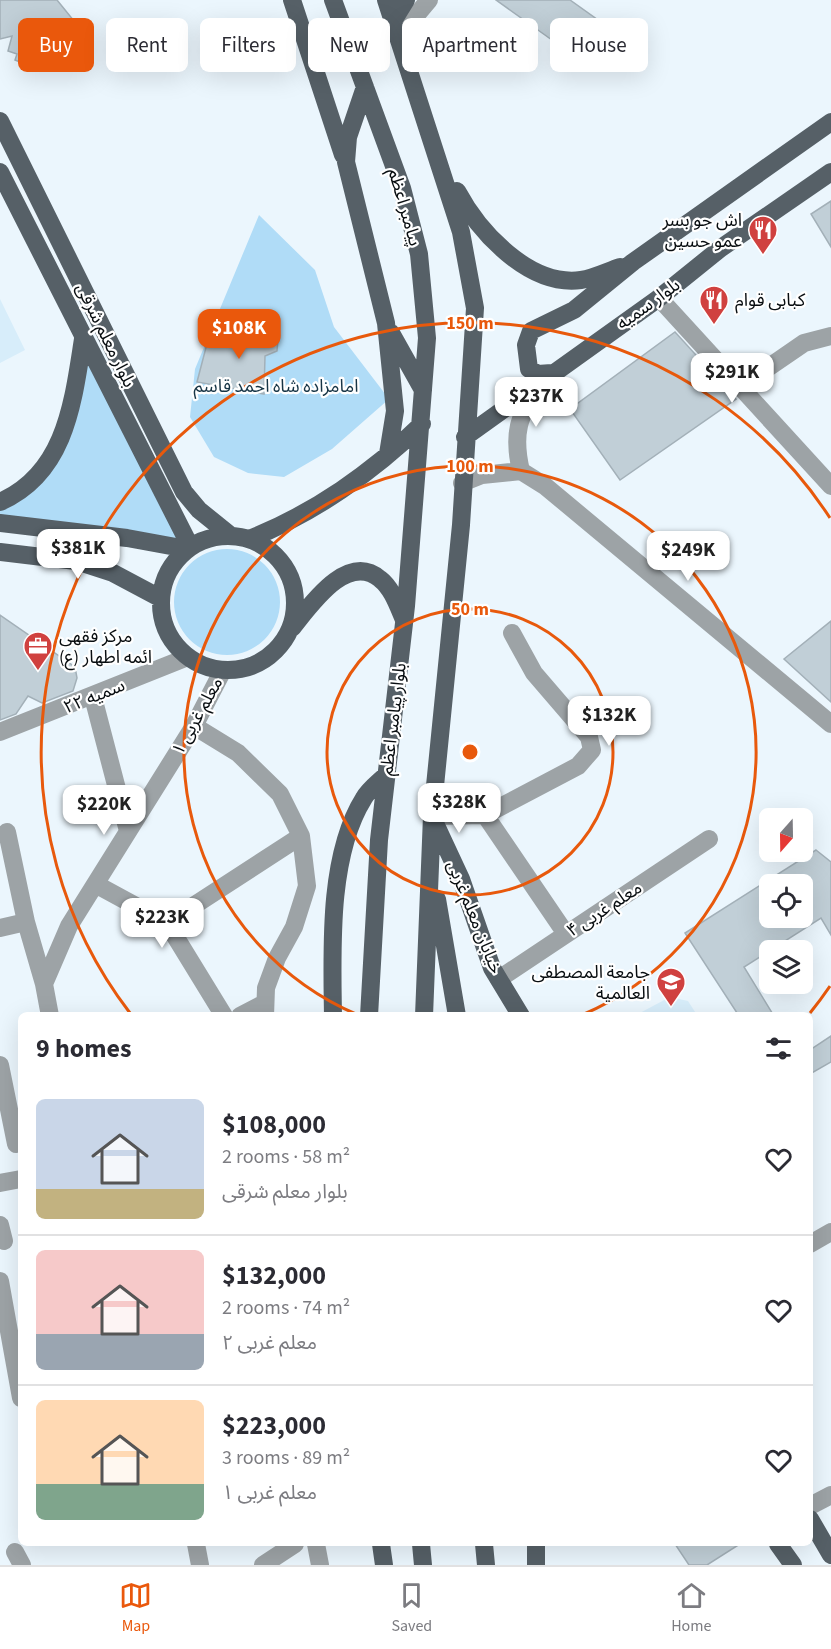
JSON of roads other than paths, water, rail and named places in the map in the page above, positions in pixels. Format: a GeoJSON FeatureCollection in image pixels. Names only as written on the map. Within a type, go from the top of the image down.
{"type":"FeatureCollection","features":[{"type":"Feature","properties":{"kind":"main road"},"geometry":{"type":"LineString","coordinates":[[292,0],[346,162],[386,323],[395,411],[388,453]]}},
{"type":"Feature","properties":{"kind":"main road","name":"پیامبر اعظم"},"geometry":{"type":"LineString","coordinates":[[333,0],[402,188],[419,254],[427,338],[422,424]]}},
{"type":"Feature","properties":{"kind":"main road"},"geometry":{"type":"LineString","coordinates":[[386,0],[440,161],[461,232],[475,308],[462,483],[432,816],[432,863],[424,1012]]}},
{"type":"Feature","properties":{"kind":"main road"},"geometry":{"type":"LineString","coordinates":[[395,29],[406,0]]}},
{"type":"Feature","properties":{"kind":"main road"},"geometry":{"type":"LineString","coordinates":[[346,162],[348,137],[365,87]]}},
{"type":"Feature","properties":{"kind":"main road","name":"بلوار معلم شرقی"},"geometry":{"type":"LineString","coordinates":[[0,121],[184,492],[199,510],[230,535]]}},
{"type":"Feature","properties":{"kind":"main road"},"geometry":{"type":"LineString","coordinates":[[545,379],[529,369],[526,345],[531,332],[574,310],[633,262],[831,122]]}},
{"type":"Feature","properties":{"kind":"main road"},"geometry":{"type":"LineString","coordinates":[[440,161],[469,213],[504,253],[532,269],[559,280],[582,280],[633,262]]}},
{"type":"Feature","properties":{"kind":"main road","name":"بلوار معلم شرقی"},"geometry":{"type":"LineString","coordinates":[[0,172],[189,548]]}},
{"type":"Feature","properties":{"kind":"main road","name":"بلوار سمیه"},"geometry":{"type":"LineString","coordinates":[[465,437],[659,298],[721,248],[831,172]]}},
{"type":"Feature","properties":{"kind":"main road"},"geometry":{"type":"LineString","coordinates":[[386,323],[424,392]]}},
{"type":"Feature","properties":{"kind":"main road"},"geometry":{"type":"LineString","coordinates":[[0,502],[14,495],[36,476],[53,456],[65,433],[73,407],[83,339]]}},
{"type":"Feature","properties":{"kind":"main road"},"geometry":{"type":"LineString","coordinates":[[249,539],[312,511],[422,424]]}},
{"type":"Feature","properties":{"kind":"main road","name":"بلوار پیامبر اعظم"},"geometry":{"type":"LineString","coordinates":[[369,1012],[379,840],[405,621],[422,424]]}},
{"type":"Feature","properties":{"kind":"main road"},"geometry":{"type":"LineString","coordinates":[[0,523],[128,538],[189,548]]}},
{"type":"Feature","properties":{"kind":"main road"},"geometry":{"type":"LineString","coordinates":[[289,632],[295,614],[295,595],[290,577],[280,560],[266,547],[249,539],[230,535],[210,537],[189,548],[175,560],[164,578],[160,598],[162,620],[172,641],[188,657],[204,666],[223,670],[243,669],[262,661],[278,649],[316,598],[344,574],[362,572],[380,578],[391,591],[405,621]]}},
{"type":"Feature","properties":{"kind":"main road"},"geometry":{"type":"LineString","coordinates":[[0,552],[76,561],[113,573],[160,598]]}},
{"type":"Feature","properties":{"kind":"main road"},"geometry":{"type":"LineString","coordinates":[[333,1012],[334,927],[338,880],[346,834],[364,796],[386,775]]}},
{"type":"Feature","properties":{"kind":"main road","name":"خیابان معلم غربی"},"geometry":{"type":"LineString","coordinates":[[432,816],[461,879],[492,968],[519,1012]]}},
{"type":"Feature","properties":{"kind":"main road"},"geometry":{"type":"LineString","coordinates":[[432,863],[456,1012]]}},
{"type":"Feature","properties":{"kind":"main road"},"geometry":{"type":"LineString","coordinates":[[813,1524],[831,1555]]}},
{"type":"Feature","properties":{"kind":"main road"},"geometry":{"type":"LineString","coordinates":[[381,1546],[384,1565]]}},
{"type":"Feature","properties":{"kind":"main road"},"geometry":{"type":"LineString","coordinates":[[421,1546],[423,1565]]}},
{"type":"Feature","properties":{"kind":"main road"},"geometry":{"type":"LineString","coordinates":[[484,1546],[486,1565]]}},
{"type":"Feature","properties":{"kind":"main road"},"geometry":{"type":"LineString","coordinates":[[536,1546],[536,1565]]}},
{"type":"Feature","properties":{"kind":"main road"},"geometry":{"type":"LineString","coordinates":[[779,1546],[793,1565]]}},
{"type":"Feature","properties":{"kind":"street"},"geometry":{"type":"LineString","coordinates":[[395,29],[429,0]]}},
{"type":"Feature","properties":{"kind":"street"},"geometry":{"type":"LineString","coordinates":[[659,298],[740,387],[823,467],[831,486]]}},
{"type":"Feature","properties":{"kind":"street"},"geometry":{"type":"LineString","coordinates":[[740,387],[804,343],[831,336]]}},
{"type":"Feature","properties":{"kind":"street"},"geometry":{"type":"LineString","coordinates":[[521,471],[516,451],[516,431],[523,410],[545,379]]}},
{"type":"Feature","properties":{"kind":"street"},"geometry":{"type":"LineString","coordinates":[[462,483],[482,475],[521,471],[554,494],[831,724]]}},
{"type":"Feature","properties":{"kind":"street"},"geometry":{"type":"LineString","coordinates":[[432,816],[485,815],[578,766],[592,750],[589,737],[534,673],[512,633]]}},
{"type":"Feature","properties":{"kind":"street","name":"سمیه ۲۲"},"geometry":{"type":"LineString","coordinates":[[0,732],[93,697],[188,657]]}},
{"type":"Feature","properties":{"kind":"street","name":"معلم غربی ۱"},"geometry":{"type":"LineString","coordinates":[[44,984],[69,926],[97,885],[194,726],[223,670]]}},
{"type":"Feature","properties":{"kind":"street"},"geometry":{"type":"LineString","coordinates":[[93,697],[128,831]]}},
{"type":"Feature","properties":{"kind":"street"},"geometry":{"type":"LineString","coordinates":[[194,726],[238,753],[280,794],[301,836],[307,886],[294,927],[277,958],[266,988],[265,1009]]}},
{"type":"Feature","properties":{"kind":"street"},"geometry":{"type":"LineString","coordinates":[[485,815],[566,934]]}},
{"type":"Feature","properties":{"kind":"street"},"geometry":{"type":"LineString","coordinates":[[7,832],[26,922],[44,984],[49,1012]]}},
{"type":"Feature","properties":{"kind":"street"},"geometry":{"type":"LineString","coordinates":[[167,924],[301,836]]}},
{"type":"Feature","properties":{"kind":"street","name":"معلم غربی ۴"},"geometry":{"type":"LineString","coordinates":[[499,978],[709,839]]}},
{"type":"Feature","properties":{"kind":"street"},"geometry":{"type":"LineString","coordinates":[[97,885],[167,924],[222,1012]]}},
{"type":"Feature","properties":{"kind":"street"},"geometry":{"type":"LineString","coordinates":[[0,928],[26,922]]}},
{"type":"Feature","properties":{"kind":"street"},"geometry":{"type":"LineString","coordinates":[[0,1065],[16,1144],[18,1144]]}},
{"type":"Feature","properties":{"kind":"street"},"geometry":{"type":"LineString","coordinates":[[0,1183],[18,1180]]}},
{"type":"Feature","properties":{"kind":"street"},"geometry":{"type":"LineString","coordinates":[[813,1242],[831,1232]]}},
{"type":"Feature","properties":{"kind":"street"},"geometry":{"type":"LineString","coordinates":[[0,1281],[18,1381]]}},
{"type":"Feature","properties":{"kind":"street"},"geometry":{"type":"LineString","coordinates":[[813,1504],[831,1495]]}},
{"type":"Feature","properties":{"kind":"street"},"geometry":{"type":"LineString","coordinates":[[196,1546],[200,1565]]}},
{"type":"Feature","properties":{"kind":"street"},"geometry":{"type":"LineString","coordinates":[[263,1565],[292,1546]]}},
{"type":"Feature","properties":{"kind":"street"},"geometry":{"type":"LineString","coordinates":[[316,1546],[320,1565]]}},
{"type":"Feature","properties":{"kind":"place","name":"اش جو بسر عمو حسین"},"geometry":{"type":"Point","coordinates":[763,256]}},
{"type":"Feature","properties":{"kind":"place","name":"کبابی قوام"},"geometry":{"type":"Point","coordinates":[714,326]}},
{"type":"Feature","properties":{"kind":"place","name":"مرکز فقهی ائمه اطهار (ع)"},"geometry":{"type":"Point","coordinates":[38,672]}},
{"type":"Feature","properties":{"kind":"place","name":"جامعة المصطفی العالمیة"},"geometry":{"type":"Point","coordinates":[671,1008]}},
{"type":"Feature","properties":{"kind":"park label","name":"امامزاده شاه احمد قاسم"},"geometry":{"type":"Point","coordinates":[276,386]}}]}
